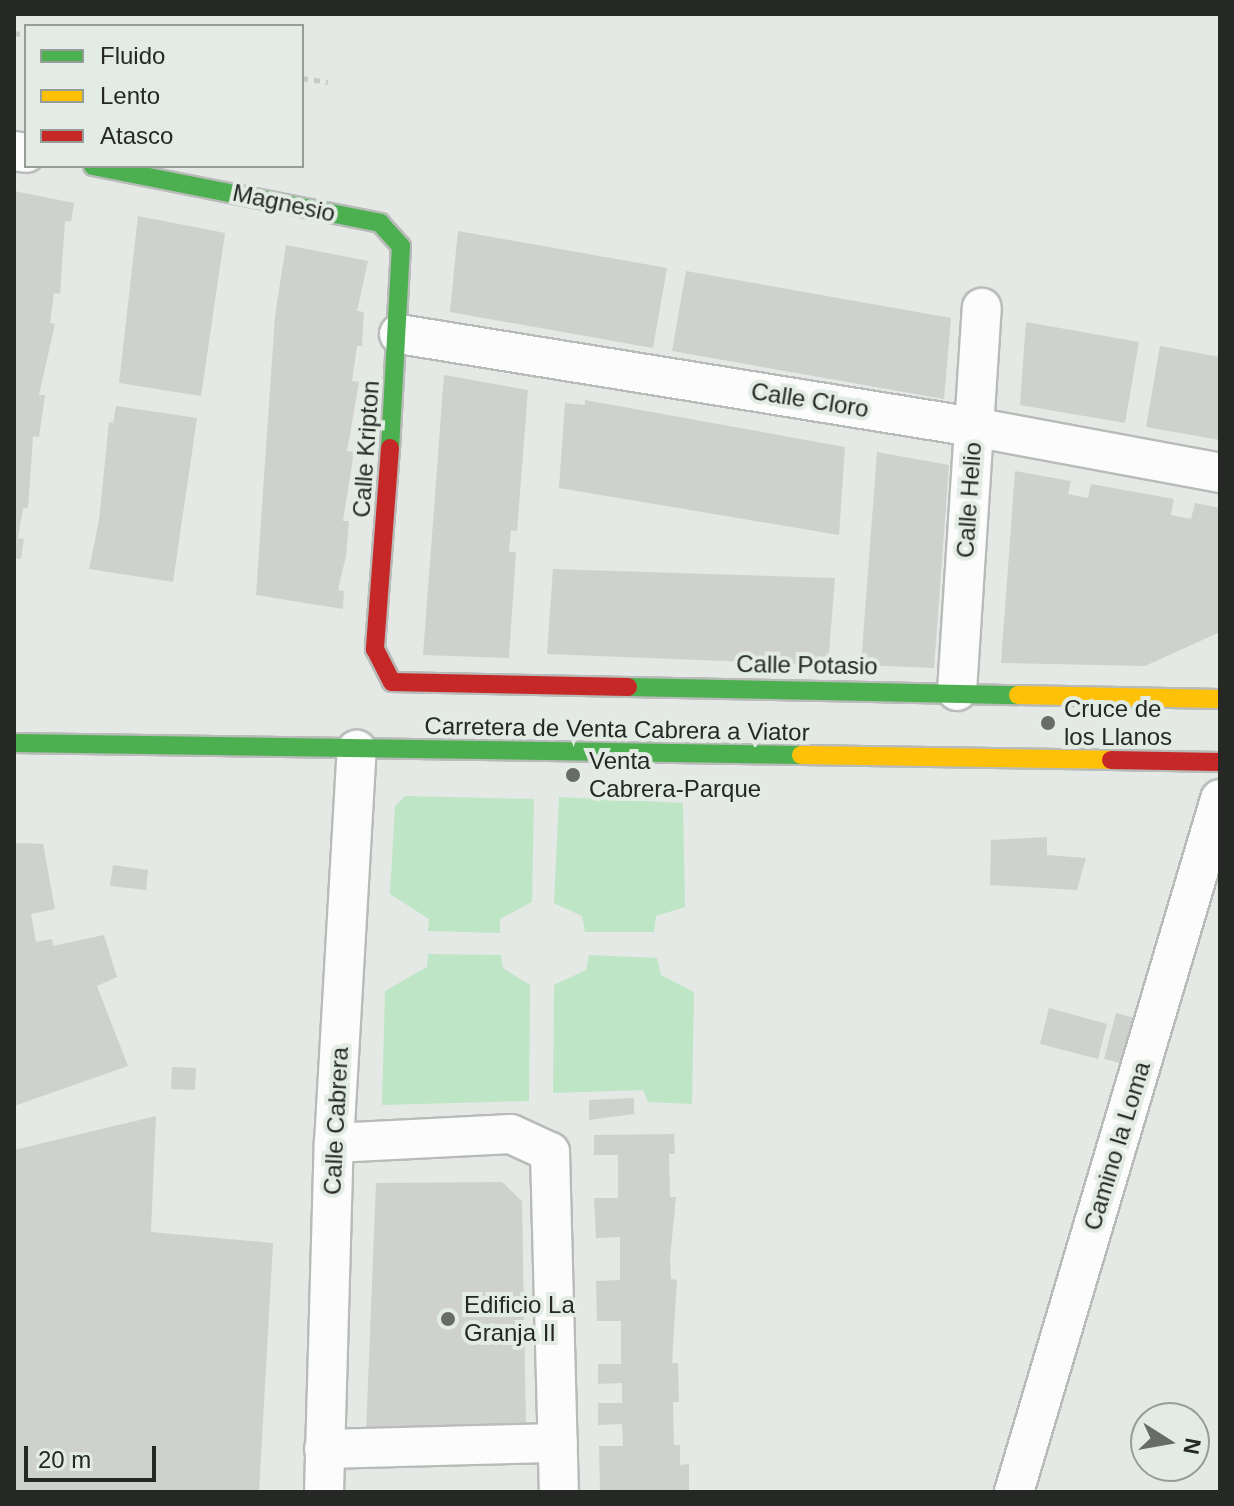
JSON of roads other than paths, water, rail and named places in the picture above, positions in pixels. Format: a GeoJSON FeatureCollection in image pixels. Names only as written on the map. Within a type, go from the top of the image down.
{"type":"FeatureCollection","features":[{"type":"Feature","properties":{"kind":"street","name":"Magnesio"},"geometry":{"type":"LineString","coordinates":[[103,168],[380,223]]}},
{"type":"Feature","properties":{"kind":"street","name":"Calle Kripton"},"geometry":{"type":"LineString","coordinates":[[380,223],[401,246],[399,334],[375,649],[392,682]]}},
{"type":"Feature","properties":{"kind":"street","name":"Calle Helio"},"geometry":{"type":"LineString","coordinates":[[957,691],[982,308]]}},
{"type":"Feature","properties":{"kind":"street","name":"Calle Cloro"},"geometry":{"type":"LineString","coordinates":[[399,334],[973,427],[1220,473]]}},
{"type":"Feature","properties":{"kind":"street","name":"Calle Potasio"},"geometry":{"type":"LineString","coordinates":[[392,682],[957,691],[1220,699]]}},
{"type":"Feature","properties":{"kind":"street","name":"Carretera de Venta Cabrera a Viator"},"geometry":{"type":"LineString","coordinates":[[14,743],[1220,762]]}},
{"type":"Feature","properties":{"kind":"street","name":"Calle Cabrera"},"geometry":{"type":"LineString","coordinates":[[324,1492],[334,1143],[357,750]]}},
{"type":"Feature","properties":{"kind":"street","name":"Camino la Loma"},"geometry":{"type":"LineString","coordinates":[[1014,1492],[1220,799]]}},
{"type":"Feature","properties":{"kind":"street"},"geometry":{"type":"LineString","coordinates":[[334,1143],[511,1134],[550,1152],[559,1492]]}},
{"type":"Feature","properties":{"kind":"street"},"geometry":{"type":"LineString","coordinates":[[324,1449],[558,1443]]}},
{"type":"Feature","properties":{"kind":"place","name":"Cruce de los Llanos"},"geometry":{"type":"Point","coordinates":[1048,723]}},
{"type":"Feature","properties":{"kind":"place","name":"Venta Cabrera-Parque"},"geometry":{"type":"Point","coordinates":[573,775]}},
{"type":"Feature","properties":{"kind":"place","name":"Edificio La Granja II"},"geometry":{"type":"Point","coordinates":[448,1319]}}]}
